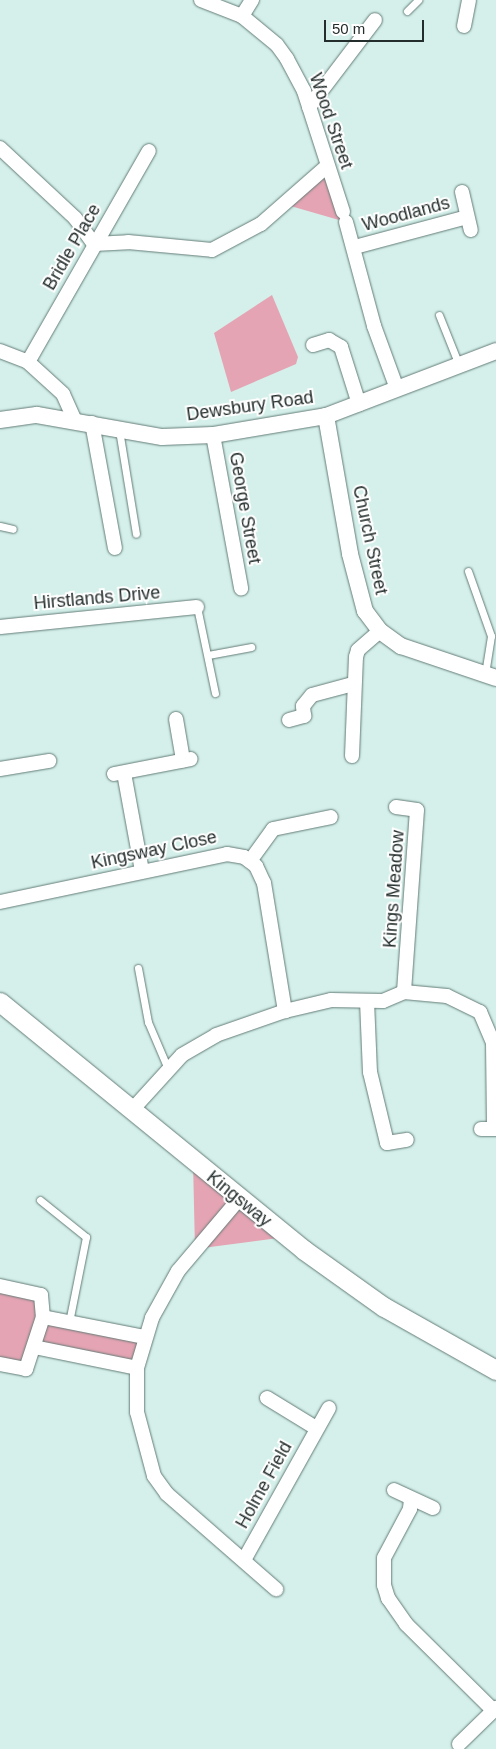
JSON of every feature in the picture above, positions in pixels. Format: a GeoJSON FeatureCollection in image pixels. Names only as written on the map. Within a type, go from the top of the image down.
{"type":"FeatureCollection","features":[{"type":"Feature","properties":{"kind":"main road","name":"Kingsway"},"geometry":{"type":"LineString","coordinates":[[0,1002],[239,1199],[384,1307],[496,1370]]}},
{"type":"Feature","properties":{"kind":"street","name":"Wood Street"},"geometry":{"type":"LineString","coordinates":[[201,0],[242,16],[282,52],[296,74],[309,107],[355,247],[374,326],[397,389]]}},
{"type":"Feature","properties":{"kind":"street"},"geometry":{"type":"LineString","coordinates":[[242,16],[252,0]]}},
{"type":"Feature","properties":{"kind":"street"},"geometry":{"type":"LineString","coordinates":[[464,26],[469,0]]}},
{"type":"Feature","properties":{"kind":"street"},"geometry":{"type":"LineString","coordinates":[[309,107],[374,20]]}},
{"type":"Feature","properties":{"kind":"street"},"geometry":{"type":"LineString","coordinates":[[0,148],[75,218],[94,244],[128,242],[212,250],[261,224],[287,205],[327,166]]}},
{"type":"Feature","properties":{"kind":"street","name":"Bridle Place"},"geometry":{"type":"LineString","coordinates":[[28,362],[149,151]]}},
{"type":"Feature","properties":{"kind":"street","name":"Woodlands"},"geometry":{"type":"LineString","coordinates":[[355,247],[469,223],[462,192]]}},
{"type":"Feature","properties":{"kind":"street"},"geometry":{"type":"LineString","coordinates":[[313,345],[329,340],[341,347],[359,404]]}},
{"type":"Feature","properties":{"kind":"street"},"geometry":{"type":"LineString","coordinates":[[0,351],[28,362],[63,394],[75,421]]}},
{"type":"Feature","properties":{"kind":"street","name":"Dewsbury Road"},"geometry":{"type":"LineString","coordinates":[[0,420],[37,415],[92,423],[119,430],[162,437],[213,435],[326,416],[496,351]]}},
{"type":"Feature","properties":{"kind":"street","name":"Church Street"},"geometry":{"type":"LineString","coordinates":[[326,416],[355,579],[365,611],[380,632],[401,646],[490,676]]}},
{"type":"Feature","properties":{"kind":"street"},"geometry":{"type":"LineString","coordinates":[[92,423],[115,548]]}},
{"type":"Feature","properties":{"kind":"street","name":"George Street"},"geometry":{"type":"LineString","coordinates":[[213,435],[241,588]]}},
{"type":"Feature","properties":{"kind":"street","name":"Hirstlands Drive"},"geometry":{"type":"LineString","coordinates":[[0,626],[197,608]]}},
{"type":"Feature","properties":{"kind":"street"},"geometry":{"type":"LineString","coordinates":[[352,756],[353,684],[358,650],[380,632]]}},
{"type":"Feature","properties":{"kind":"street"},"geometry":{"type":"LineString","coordinates":[[290,720],[304,716],[303,706],[312,695],[353,684]]}},
{"type":"Feature","properties":{"kind":"street"},"geometry":{"type":"LineString","coordinates":[[142,872],[119,773],[187,759],[176,719]]}},
{"type":"Feature","properties":{"kind":"street"},"geometry":{"type":"LineString","coordinates":[[0,769],[49,762]]}},
{"type":"Feature","properties":{"kind":"street","name":"Kings Meadow"},"geometry":{"type":"LineString","coordinates":[[396,807],[417,810],[404,992]]}},
{"type":"Feature","properties":{"kind":"street"},"geometry":{"type":"LineString","coordinates":[[284,1011],[264,883],[250,861],[273,829],[331,818]]}},
{"type":"Feature","properties":{"kind":"street","name":"Kingsway Close"},"geometry":{"type":"LineString","coordinates":[[0,902],[227,854],[250,861]]}},
{"type":"Feature","properties":{"kind":"street"},"geometry":{"type":"LineString","coordinates":[[132,1110],[168,1069],[216,1034],[284,1011],[331,1000],[367,1001],[389,999],[404,992],[447,996],[480,1012],[493,1043],[490,1129]]}},
{"type":"Feature","properties":{"kind":"street"},"geometry":{"type":"LineString","coordinates":[[367,1001],[370,1072],[387,1143],[407,1140]]}},
{"type":"Feature","properties":{"kind":"street"},"geometry":{"type":"LineString","coordinates":[[239,1199],[178,1271],[145,1337],[137,1368],[137,1412],[154,1476],[182,1510],[244,1560],[276,1589]]}},
{"type":"Feature","properties":{"kind":"street"},"geometry":{"type":"LineString","coordinates":[[0,1286],[41,1295],[43,1317],[26,1369],[0,1364]]}},
{"type":"Feature","properties":{"kind":"street"},"geometry":{"type":"LineString","coordinates":[[43,1317],[145,1337]]}},
{"type":"Feature","properties":{"kind":"street"},"geometry":{"type":"LineString","coordinates":[[34,1347],[137,1368]]}},
{"type":"Feature","properties":{"kind":"street"},"geometry":{"type":"LineString","coordinates":[[267,1398],[316,1428]]}},
{"type":"Feature","properties":{"kind":"street","name":"Holme Field"},"geometry":{"type":"LineString","coordinates":[[244,1560],[316,1428],[329,1408]]}},
{"type":"Feature","properties":{"kind":"street"},"geometry":{"type":"LineString","coordinates":[[394,1490],[433,1508]]}},
{"type":"Feature","properties":{"kind":"street"},"geometry":{"type":"LineString","coordinates":[[411,1499],[410,1509],[384,1558],[384,1585],[388,1598],[406,1624],[495,1709],[459,1744]]}},
{"type":"Feature","properties":{"kind":"lane"},"geometry":{"type":"LineString","coordinates":[[407,11],[418,0]]}},
{"type":"Feature","properties":{"kind":"lane"},"geometry":{"type":"LineString","coordinates":[[439,315],[460,366]]}},
{"type":"Feature","properties":{"kind":"lane"},"geometry":{"type":"LineString","coordinates":[[119,430],[136,534]]}},
{"type":"Feature","properties":{"kind":"lane"},"geometry":{"type":"LineString","coordinates":[[0,526],[13,529]]}},
{"type":"Feature","properties":{"kind":"lane"},"geometry":{"type":"LineString","coordinates":[[468,571],[491,636],[490,676]]}},
{"type":"Feature","properties":{"kind":"lane"},"geometry":{"type":"LineString","coordinates":[[197,608],[215,693]]}},
{"type":"Feature","properties":{"kind":"lane"},"geometry":{"type":"LineString","coordinates":[[208,655],[251,647]]}},
{"type":"Feature","properties":{"kind":"lane"},"geometry":{"type":"LineString","coordinates":[[138,968],[148,1022],[168,1069]]}},
{"type":"Feature","properties":{"kind":"lane"},"geometry":{"type":"LineString","coordinates":[[40,1200],[86,1238],[69,1322]]}},
{"type":"Feature","properties":{"kind":"shaded area"},"geometry":{"type":"Polygon","coordinates":[[[327,166],[346,222],[287,205],[327,166]]]}},
{"type":"Feature","properties":{"kind":"shaded area"},"geometry":{"type":"Polygon","coordinates":[[[272,295],[298,357],[296,364],[231,392],[214,333],[272,295]]]}},
{"type":"Feature","properties":{"kind":"shaded area"},"geometry":{"type":"Polygon","coordinates":[[[193,1162],[286,1237],[195,1249],[193,1162]]]}},
{"type":"Feature","properties":{"kind":"shaded area"},"geometry":{"type":"Polygon","coordinates":[[[0,1286],[41,1295],[43,1317],[145,1337],[137,1368],[34,1347],[26,1369],[0,1364],[0,1286]]]}}]}
